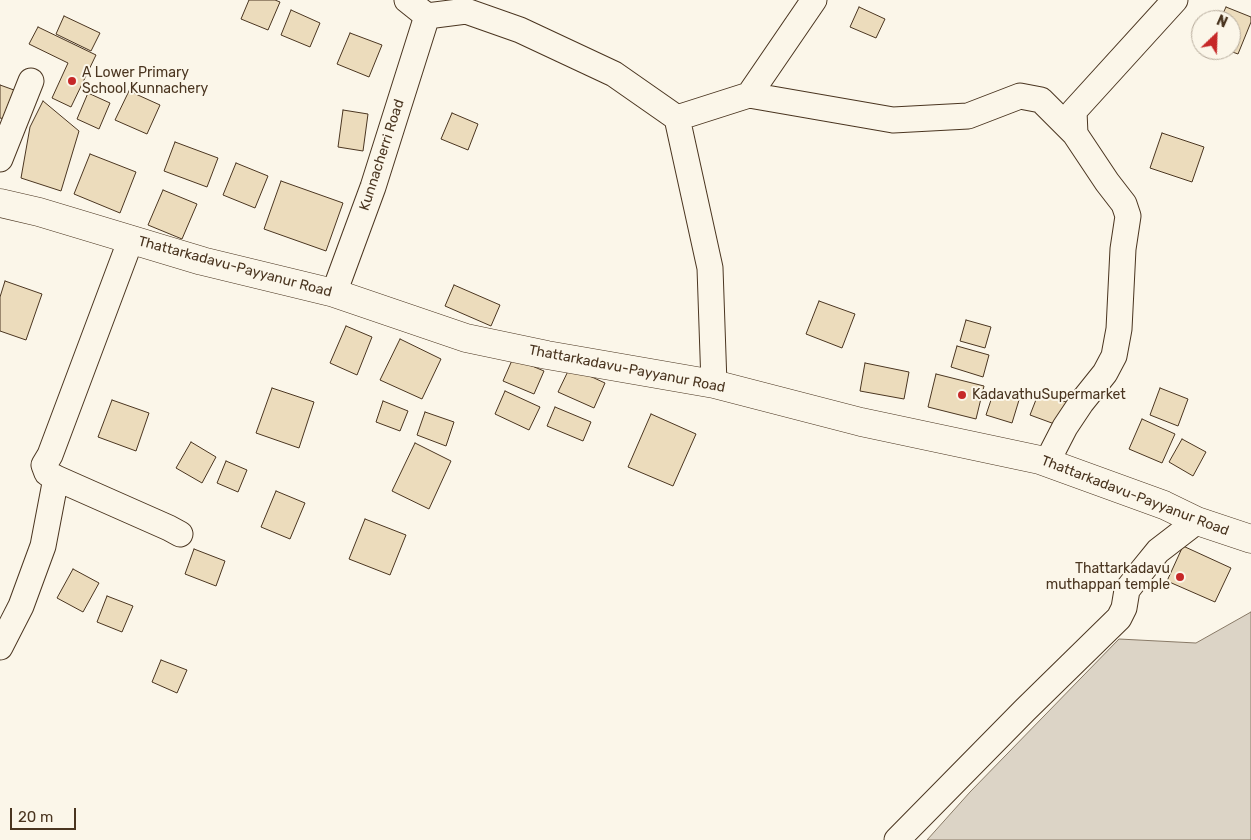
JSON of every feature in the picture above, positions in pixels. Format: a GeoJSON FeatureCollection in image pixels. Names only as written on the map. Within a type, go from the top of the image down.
{"type":"FeatureCollection","features":[{"type":"Feature","properties":{"kind":"main road","name":"Thattarkadavu-Payyanur Road"},"geometry":{"type":"LineString","coordinates":[[0,203],[39,212],[202,261],[334,293],[466,338],[547,355],[714,384],[861,422],[1047,462],[1164,505],[1197,521],[1251,539]]}},
{"type":"Feature","properties":{"kind":"street"},"geometry":{"type":"LineString","coordinates":[[408,0],[427,16],[466,11],[520,30],[614,74],[676,118],[710,268],[714,384]]}},
{"type":"Feature","properties":{"kind":"street"},"geometry":{"type":"LineString","coordinates":[[749,95],[814,0]]}},
{"type":"Feature","properties":{"kind":"street"},"geometry":{"type":"LineString","coordinates":[[1075,134],[1074,111],[1175,0]]}},
{"type":"Feature","properties":{"kind":"street","name":"Kunnacherri Road"},"geometry":{"type":"LineString","coordinates":[[334,293],[373,187],[427,16]]}},
{"type":"Feature","properties":{"kind":"street"},"geometry":{"type":"LineString","coordinates":[[0,160],[31,82]]}},
{"type":"Feature","properties":{"kind":"street"},"geometry":{"type":"LineString","coordinates":[[676,118],[749,95],[893,120],[968,116],[1020,96],[1041,100],[1075,134],[1124,204],[1128,216],[1119,329],[1114,356],[1105,373],[1065,427],[1047,462]]}},
{"type":"Feature","properties":{"kind":"street"},"geometry":{"type":"LineString","coordinates":[[131,239],[50,455],[44,465],[47,473],[56,478],[180,534]]}},
{"type":"Feature","properties":{"kind":"street"},"geometry":{"type":"LineString","coordinates":[[0,648],[21,606],[43,546],[56,478]]}},
{"type":"Feature","properties":{"kind":"street"},"geometry":{"type":"LineString","coordinates":[[897,840],[1119,618],[1124,608],[1127,590],[1158,551],[1197,521]]}},
{"type":"Feature","properties":{"kind":"shaded area"},"geometry":{"type":"Polygon","coordinates":[[[1251,612],[1251,840],[927,840],[970,792],[1119,639],[1196,643],[1251,612]]]}},
{"type":"Feature","properties":{"kind":"building"},"geometry":{"type":"Polygon","coordinates":[[[249,0],[275,0],[280,2],[268,30],[241,19],[249,0]]]}},
{"type":"Feature","properties":{"kind":"building"},"geometry":{"type":"Polygon","coordinates":[[[859,7],[885,19],[876,38],[850,27],[859,7]]]}},
{"type":"Feature","properties":{"kind":"building"},"geometry":{"type":"Polygon","coordinates":[[[291,10],[320,23],[310,47],[281,35],[291,10]]]}},
{"type":"Feature","properties":{"kind":"building"},"geometry":{"type":"Polygon","coordinates":[[[1241,13],[1251,17],[1251,22],[1241,47],[1241,13]]]}},
{"type":"Feature","properties":{"kind":"building","name":"A Lower Primary School Kunnachery"},"geometry":{"type":"Polygon","coordinates":[[[64,16],[100,33],[91,51],[56,34],[64,16]]]}},
{"type":"Feature","properties":{"kind":"building","name":"A Lower Primary School Kunnachery"},"geometry":{"type":"Polygon","coordinates":[[[38,27],[96,55],[71,107],[52,98],[68,63],[29,44],[38,27]]]}},
{"type":"Feature","properties":{"kind":"building"},"geometry":{"type":"Polygon","coordinates":[[[350,33],[382,45],[369,77],[337,64],[350,33]]]}},
{"type":"Feature","properties":{"kind":"building"},"geometry":{"type":"Polygon","coordinates":[[[0,85],[14,90],[5,119],[0,118],[0,85]]]}},
{"type":"Feature","properties":{"kind":"building"},"geometry":{"type":"Polygon","coordinates":[[[129,91],[160,105],[147,134],[115,120],[129,91]]]}},
{"type":"Feature","properties":{"kind":"building"},"geometry":{"type":"Polygon","coordinates":[[[88,93],[110,103],[99,129],[77,119],[88,93]]]}},
{"type":"Feature","properties":{"kind":"building"},"geometry":{"type":"Polygon","coordinates":[[[43,101],[79,131],[61,191],[21,178],[30,127],[43,101]]]}},
{"type":"Feature","properties":{"kind":"building"},"geometry":{"type":"Polygon","coordinates":[[[343,110],[368,114],[363,151],[338,147],[343,110]]]}},
{"type":"Feature","properties":{"kind":"building"},"geometry":{"type":"Polygon","coordinates":[[[452,113],[478,124],[468,150],[441,139],[452,113]]]}},
{"type":"Feature","properties":{"kind":"building"},"geometry":{"type":"Polygon","coordinates":[[[1162,133],[1204,147],[1192,182],[1150,168],[1162,133]]]}},
{"type":"Feature","properties":{"kind":"building"},"geometry":{"type":"Polygon","coordinates":[[[175,142],[218,158],[207,187],[164,171],[175,142]]]}},
{"type":"Feature","properties":{"kind":"building"},"geometry":{"type":"Polygon","coordinates":[[[90,154],[136,172],[120,213],[74,194],[90,154]]]}},
{"type":"Feature","properties":{"kind":"building"},"geometry":{"type":"Polygon","coordinates":[[[236,163],[268,176],[255,208],[223,195],[236,163]]]}},
{"type":"Feature","properties":{"kind":"building"},"geometry":{"type":"Polygon","coordinates":[[[281,181],[343,203],[326,251],[264,229],[281,181]]]}},
{"type":"Feature","properties":{"kind":"building"},"geometry":{"type":"Polygon","coordinates":[[[163,190],[197,204],[182,239],[148,225],[163,190]]]}},
{"type":"Feature","properties":{"kind":"building"},"geometry":{"type":"Polygon","coordinates":[[[5,281],[42,294],[26,340],[0,331],[0,297],[5,281]]]}},
{"type":"Feature","properties":{"kind":"building"},"geometry":{"type":"Polygon","coordinates":[[[454,285],[500,305],[491,326],[445,306],[454,285]]]}},
{"type":"Feature","properties":{"kind":"building"},"geometry":{"type":"Polygon","coordinates":[[[819,301],[855,314],[842,348],[806,334],[819,301]]]}},
{"type":"Feature","properties":{"kind":"building"},"geometry":{"type":"Polygon","coordinates":[[[966,320],[991,327],[985,348],[960,341],[966,320]]]}},
{"type":"Feature","properties":{"kind":"building"},"geometry":{"type":"Polygon","coordinates":[[[346,326],[372,337],[357,375],[330,363],[346,326]]]}},
{"type":"Feature","properties":{"kind":"building"},"geometry":{"type":"Polygon","coordinates":[[[400,339],[441,359],[422,399],[380,380],[400,339]]]}},
{"type":"Feature","properties":{"kind":"building"},"geometry":{"type":"Polygon","coordinates":[[[957,346],[989,355],[983,377],[951,367],[957,346]]]}},
{"type":"Feature","properties":{"kind":"building"},"geometry":{"type":"Polygon","coordinates":[[[513,358],[544,371],[534,394],[503,381],[513,358]]]}},
{"type":"Feature","properties":{"kind":"building"},"geometry":{"type":"Polygon","coordinates":[[[865,363],[909,372],[904,399],[860,391],[865,363]]]}},
{"type":"Feature","properties":{"kind":"building"},"geometry":{"type":"Polygon","coordinates":[[[570,367],[605,383],[594,408],[558,392],[570,367]]]}},
{"type":"Feature","properties":{"kind":"building"},"geometry":{"type":"Polygon","coordinates":[[[936,374],[984,386],[976,419],[928,407],[936,374]]]}},
{"type":"Feature","properties":{"kind":"building"},"geometry":{"type":"Polygon","coordinates":[[[272,388],[314,402],[299,448],[256,433],[272,388]]]}},
{"type":"Feature","properties":{"kind":"building"},"geometry":{"type":"Polygon","coordinates":[[[1160,388],[1188,399],[1178,426],[1150,415],[1160,388]]]}},
{"type":"Feature","properties":{"kind":"building"},"geometry":{"type":"Polygon","coordinates":[[[505,391],[540,407],[529,430],[495,414],[505,391]]]}},
{"type":"Feature","properties":{"kind":"building"},"geometry":{"type":"Polygon","coordinates":[[[994,391],[1019,400],[1012,423],[986,415],[994,391]]]}},
{"type":"Feature","properties":{"kind":"building"},"geometry":{"type":"Polygon","coordinates":[[[1039,392],[1069,403],[1060,426],[1030,415],[1039,392]]]}},
{"type":"Feature","properties":{"kind":"building"},"geometry":{"type":"Polygon","coordinates":[[[112,400],[149,413],[136,451],[98,437],[112,400]]]}},
{"type":"Feature","properties":{"kind":"building"},"geometry":{"type":"Polygon","coordinates":[[[383,401],[408,411],[400,431],[376,422],[383,401]]]}},
{"type":"Feature","properties":{"kind":"building"},"geometry":{"type":"Polygon","coordinates":[[[555,407],[591,422],[583,441],[547,426],[555,407]]]}},
{"type":"Feature","properties":{"kind":"building"},"geometry":{"type":"Polygon","coordinates":[[[425,412],[454,422],[446,446],[417,435],[425,412]]]}},
{"type":"Feature","properties":{"kind":"building"},"geometry":{"type":"Polygon","coordinates":[[[651,414],[696,434],[673,486],[628,467],[651,414]]]}},
{"type":"Feature","properties":{"kind":"building"},"geometry":{"type":"Polygon","coordinates":[[[1142,419],[1175,434],[1162,463],[1129,449],[1142,419]]]}},
{"type":"Feature","properties":{"kind":"building"},"geometry":{"type":"Polygon","coordinates":[[[1182,439],[1206,452],[1193,476],[1169,462],[1182,439]]]}},
{"type":"Feature","properties":{"kind":"building"},"geometry":{"type":"Polygon","coordinates":[[[191,442],[216,457],[202,483],[176,468],[191,442]]]}},
{"type":"Feature","properties":{"kind":"building"},"geometry":{"type":"Polygon","coordinates":[[[415,443],[451,461],[429,509],[392,491],[415,443]]]}},
{"type":"Feature","properties":{"kind":"building"},"geometry":{"type":"Polygon","coordinates":[[[226,461],[247,470],[238,492],[217,483],[226,461]]]}},
{"type":"Feature","properties":{"kind":"building"},"geometry":{"type":"Polygon","coordinates":[[[276,491],[305,503],[290,539],[261,527],[276,491]]]}},
{"type":"Feature","properties":{"kind":"building"},"geometry":{"type":"Polygon","coordinates":[[[365,519],[406,535],[390,575],[349,559],[365,519]]]}},
{"type":"Feature","properties":{"kind":"building"},"geometry":{"type":"Polygon","coordinates":[[[1183,546],[1231,568],[1215,602],[1167,581],[1183,546]]]}},
{"type":"Feature","properties":{"kind":"building"},"geometry":{"type":"Polygon","coordinates":[[[194,549],[225,561],[216,586],[185,574],[194,549]]]}},
{"type":"Feature","properties":{"kind":"building"},"geometry":{"type":"Polygon","coordinates":[[[73,569],[99,583],[83,612],[57,598],[73,569]]]}},
{"type":"Feature","properties":{"kind":"building"},"geometry":{"type":"Polygon","coordinates":[[[107,596],[133,606],[122,632],[97,622],[107,596]]]}},
{"type":"Feature","properties":{"kind":"building"},"geometry":{"type":"Polygon","coordinates":[[[161,660],[187,670],[177,693],[152,682],[161,660]]]}},
{"type":"Feature","properties":{"kind":"place","name":"A Lower Primary School Kunnachery"},"geometry":{"type":"Point","coordinates":[72,81]}},
{"type":"Feature","properties":{"kind":"place","name":"KadavathuSupermarket"},"geometry":{"type":"Point","coordinates":[962,395]}},
{"type":"Feature","properties":{"kind":"place","name":"Thattarkadavu muthappan temple"},"geometry":{"type":"Point","coordinates":[1180,577]}}]}
